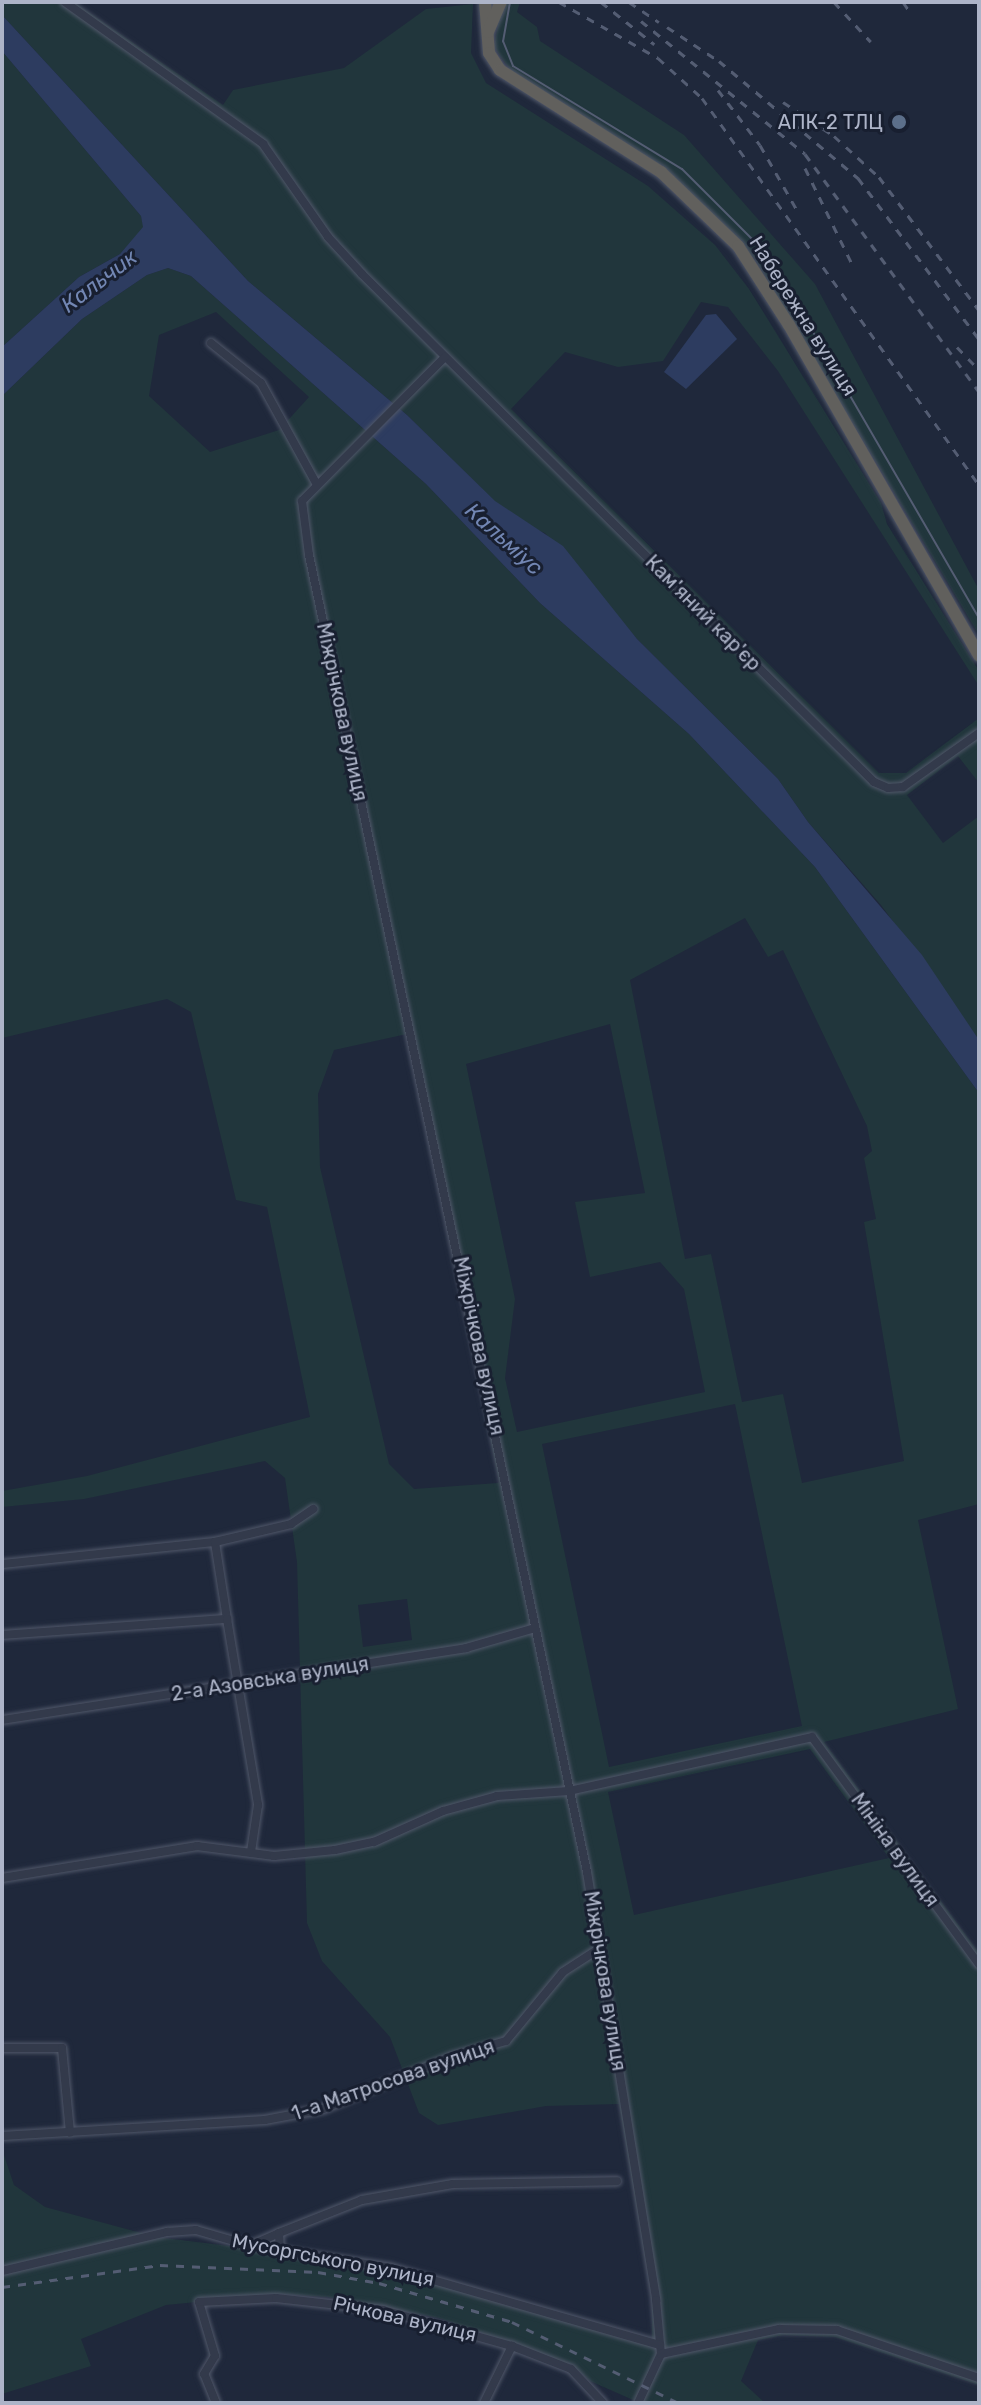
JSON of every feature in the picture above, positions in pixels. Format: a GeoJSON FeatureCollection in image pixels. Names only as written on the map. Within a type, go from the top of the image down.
{"type":"FeatureCollection","features":[{"type":"Feature","properties":{"kind":"highway"},"geometry":{"type":"LineString","coordinates":[[485,2],[487,37]]}},
{"type":"Feature","properties":{"kind":"highway"},"geometry":{"type":"LineString","coordinates":[[487,37],[500,4]]}},
{"type":"Feature","properties":{"kind":"highway","name":"Набережна вулиця"},"geometry":{"type":"LineString","coordinates":[[487,37],[493,61],[510,79],[661,172],[738,246],[789,325],[979,655]]}},
{"type":"Feature","properties":{"kind":"street","name":"Кам'яний кар'єр"},"geometry":{"type":"LineString","coordinates":[[65,2],[263,144],[328,237],[874,782],[888,788],[903,787],[979,733]]}},
{"type":"Feature","properties":{"kind":"street"},"geometry":{"type":"LineString","coordinates":[[211,343],[261,383],[317,485],[407,391],[445,357]]}},
{"type":"Feature","properties":{"kind":"street","name":"Міжрічкова вулиця"},"geometry":{"type":"LineString","coordinates":[[317,485],[302,501],[309,555],[503,1457],[600,1948],[660,2350]]}},
{"type":"Feature","properties":{"kind":"street"},"geometry":{"type":"LineString","coordinates":[[2,1564],[215,1542],[291,1524],[313,1509]]}},
{"type":"Feature","properties":{"kind":"street"},"geometry":{"type":"LineString","coordinates":[[215,1542],[258,1805],[251,1852]]}},
{"type":"Feature","properties":{"kind":"street"},"geometry":{"type":"LineString","coordinates":[[2,1635],[227,1619]]}},
{"type":"Feature","properties":{"kind":"street","name":"2-а Азовська вулиця"},"geometry":{"type":"LineString","coordinates":[[2,1720],[466,1648],[535,1628]]}},
{"type":"Feature","properties":{"kind":"street","name":"Мініна вулиця"},"geometry":{"type":"LineString","coordinates":[[569,1791],[812,1737],[979,1964]]}},
{"type":"Feature","properties":{"kind":"street"},"geometry":{"type":"LineString","coordinates":[[2,1878],[197,1846],[274,1856],[335,1850],[374,1842],[466,1803],[517,1792],[569,1791]]}},
{"type":"Feature","properties":{"kind":"street","name":"1-а Матросова вулиця"},"geometry":{"type":"LineString","coordinates":[[2,2136],[265,2120],[323,2109],[441,2060],[506,2041],[563,1972],[600,1948]]}},
{"type":"Feature","properties":{"kind":"street"},"geometry":{"type":"LineString","coordinates":[[2,2048],[62,2048],[70,2133]]}},
{"type":"Feature","properties":{"kind":"street"},"geometry":{"type":"LineString","coordinates":[[251,2246],[362,2200],[453,2184],[617,2181]]}},
{"type":"Feature","properties":{"kind":"street","name":"Мусоргського вулиця"},"geometry":{"type":"LineString","coordinates":[[2,2271],[175,2230],[205,2232],[251,2246],[391,2268],[660,2350]]}},
{"type":"Feature","properties":{"kind":"street"},"geometry":{"type":"LineString","coordinates":[[279,2233],[280,2251]]}},
{"type":"Feature","properties":{"kind":"street","name":"Річкова вулиця"},"geometry":{"type":"LineString","coordinates":[[216,2403],[204,2374],[215,2356],[199,2302],[327,2300],[437,2323],[512,2346],[571,2369],[603,2403]]}},
{"type":"Feature","properties":{"kind":"street"},"geometry":{"type":"LineString","coordinates":[[638,2403],[660,2350],[779,2329],[837,2330],[979,2378]]}},
{"type":"Feature","properties":{"kind":"street"},"geometry":{"type":"LineString","coordinates":[[484,2403],[512,2346]]}},
{"type":"Feature","properties":{"kind":"green space"},"geometry":{"type":"Polygon","coordinates":[[[2,2],[74,2],[223,105],[233,90],[344,68],[426,9],[473,4],[471,53],[486,83],[648,186],[715,245],[749,289],[881,503],[887,524],[979,671],[979,686],[778,371],[728,307],[701,302],[663,361],[618,367],[565,352],[511,409],[879,773],[906,773],[979,718],[979,783],[958,756],[907,795],[943,843],[979,816],[979,1040],[881,905],[808,822],[778,779],[637,639],[545,533],[525,525],[494,501],[407,415],[248,281],[2,15],[2,2]]]}},
{"type":"Feature","properties":{"kind":"green space"},"geometry":{"type":"Polygon","coordinates":[[[502,2],[520,2],[517,12],[537,27],[540,41],[684,135],[815,284],[979,590],[979,635],[755,259],[677,179],[518,81],[494,47],[502,2]]]}},
{"type":"Feature","properties":{"kind":"green space"},"geometry":{"type":"Polygon","coordinates":[[[2,51],[141,216],[144,227],[120,254],[79,277],[2,347],[2,51]]]}},
{"type":"Feature","properties":{"kind":"green space"},"geometry":{"type":"Polygon","coordinates":[[[168,268],[191,276],[426,484],[540,603],[689,734],[815,867],[979,1093],[979,1504],[918,1520],[958,1709],[824,1742],[979,1953],[979,2385],[835,2337],[784,2335],[758,2340],[741,2381],[765,2403],[640,2403],[590,2381],[572,2365],[439,2318],[328,2297],[278,2294],[166,2305],[81,2339],[91,2366],[2,2394],[2,2149],[14,2185],[45,2207],[156,2237],[393,2266],[652,2345],[652,2300],[619,2104],[546,2106],[438,2125],[419,2113],[390,2037],[322,1961],[307,1923],[297,1562],[285,1478],[265,1461],[84,1499],[2,1507],[2,1491],[87,1476],[310,1417],[267,1207],[236,1200],[191,1012],[167,999],[2,1038],[2,396],[82,319],[147,275],[168,268]],[[216,312],[159,335],[149,396],[210,452],[279,430],[309,397],[216,312]],[[745,918],[630,980],[685,1259],[711,1254],[742,1402],[783,1394],[802,1483],[904,1461],[864,1222],[876,1219],[864,1158],[872,1151],[867,1126],[783,950],[768,957],[745,918]],[[610,1024],[466,1064],[515,1299],[505,1378],[517,1432],[705,1392],[684,1289],[660,1262],[590,1277],[575,1202],[645,1193],[610,1024]],[[407,1034],[334,1050],[318,1094],[320,1167],[389,1464],[414,1489],[498,1483],[407,1034]],[[735,1404],[542,1444],[609,1767],[802,1726],[735,1404]],[[407,1599],[358,1605],[363,1647],[412,1640],[407,1599]],[[810,1749],[608,1792],[634,1915],[889,1858],[810,1749]]]}},
{"type":"Feature","properties":{"kind":"water"},"geometry":{"type":"Polygon","coordinates":[[[2,15],[248,281],[407,415],[495,501],[563,546],[637,639],[778,779],[808,822],[922,955],[979,1040],[979,1093],[815,867],[689,734],[540,603],[426,484],[191,276],[168,268],[147,275],[82,319],[2,396],[2,347],[79,277],[120,254],[143,227],[141,216],[2,51],[2,15]]]}},
{"type":"Feature","properties":{"kind":"water"},"geometry":{"type":"Polygon","coordinates":[[[716,314],[737,339],[686,389],[664,372],[706,315],[716,314]]]}},
{"type":"Feature","properties":{"kind":"tram line"},"geometry":{"type":"LineString","coordinates":[[510,2],[503,41],[513,66],[682,169],[752,239],[798,306],[979,618]]}},
{"type":"Feature","properties":{"kind":"railway"},"geometry":{"type":"LineString","coordinates":[[559,2],[658,58],[702,98],[979,485]]}},
{"type":"Feature","properties":{"kind":"railway"},"geometry":{"type":"LineString","coordinates":[[601,2],[654,44]]}},
{"type":"Feature","properties":{"kind":"railway"},"geometry":{"type":"LineString","coordinates":[[629,2],[659,22]]}},
{"type":"Feature","properties":{"kind":"railway"},"geometry":{"type":"LineString","coordinates":[[834,2],[871,42]]}},
{"type":"Feature","properties":{"kind":"railway"},"geometry":{"type":"LineString","coordinates":[[903,2],[910,12]]}},
{"type":"Feature","properties":{"kind":"railway"},"geometry":{"type":"LineString","coordinates":[[641,21],[805,154],[979,392]]}},
{"type":"Feature","properties":{"kind":"railway"},"geometry":{"type":"LineString","coordinates":[[667,27],[719,61],[858,178],[979,339]]}},
{"type":"Feature","properties":{"kind":"railway"},"geometry":{"type":"LineString","coordinates":[[718,90],[760,145],[797,210]]}},
{"type":"Feature","properties":{"kind":"railway"},"geometry":{"type":"LineString","coordinates":[[783,102],[834,136],[879,177],[979,310]]}},
{"type":"Feature","properties":{"kind":"railway"},"geometry":{"type":"LineString","coordinates":[[805,168],[854,268]]}},
{"type":"Feature","properties":{"kind":"railway"},"geometry":{"type":"LineString","coordinates":[[957,347],[979,370]]}},
{"type":"Feature","properties":{"kind":"railway"},"geometry":{"type":"LineString","coordinates":[[2,2287],[160,2265],[318,2272],[379,2283],[512,2322],[679,2403]]}},
{"type":"Feature","properties":{"kind":"place","name":"АПК-2 ТЛЦ"},"geometry":{"type":"Point","coordinates":[899,122]}},
{"type":"Feature","properties":{"kind":"water label","name":"Кальчик"},"geometry":{"type":"Point","coordinates":[99,281]}},
{"type":"Feature","properties":{"kind":"water label","name":"Кальміус"},"geometry":{"type":"Point","coordinates":[504,539]}}]}
